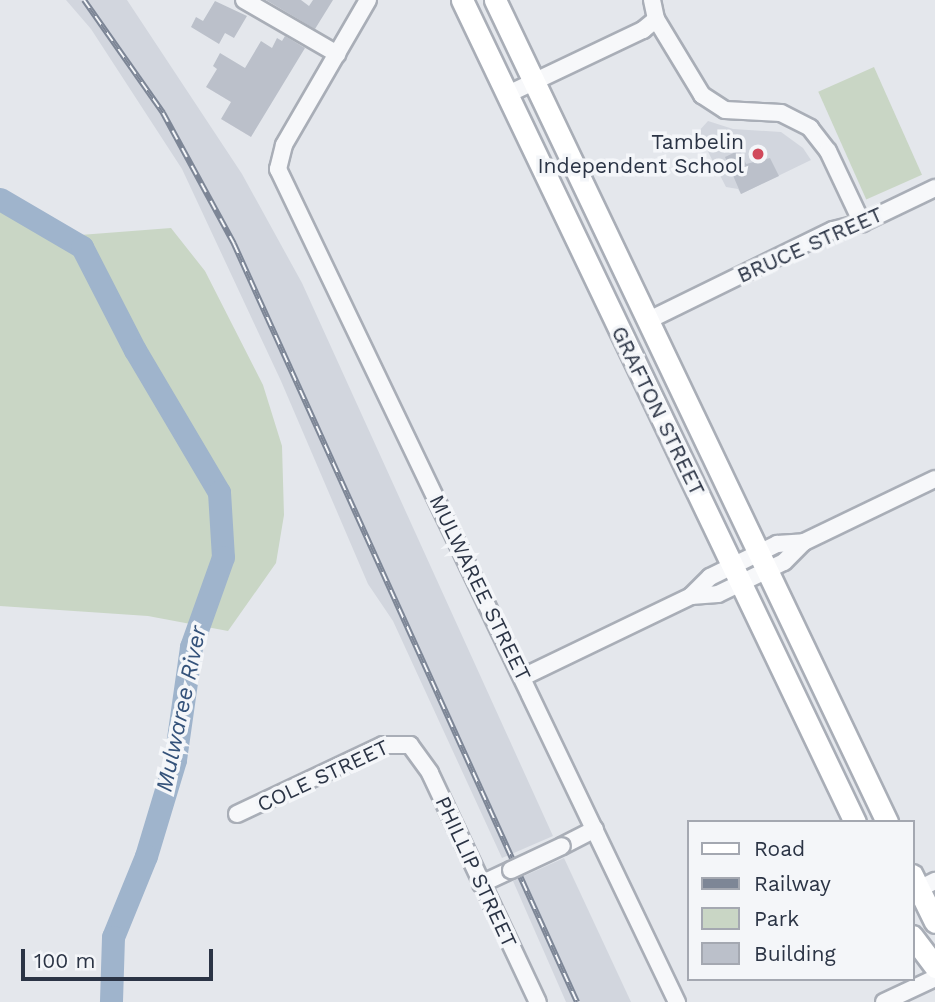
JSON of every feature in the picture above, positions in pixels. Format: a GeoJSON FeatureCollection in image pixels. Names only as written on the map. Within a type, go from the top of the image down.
{"type":"FeatureCollection","features":[{"type":"Feature","properties":{"kind":"street"},"geometry":{"type":"LineString","coordinates":[[244,0],[337,54],[368,0]]}},
{"type":"Feature","properties":{"kind":"street","name":"GRAFTON STREET"},"geometry":{"type":"LineString","coordinates":[[462,0],[854,820]]}},
{"type":"Feature","properties":{"kind":"street","name":"GRAFTON STREET"},"geometry":{"type":"LineString","coordinates":[[495,0],[532,83],[886,820]]}},
{"type":"Feature","properties":{"kind":"street"},"geometry":{"type":"LineString","coordinates":[[652,0],[656,19],[702,95],[714,104],[738,112],[781,113],[820,138],[862,223]]}},
{"type":"Feature","properties":{"kind":"street"},"geometry":{"type":"LineString","coordinates":[[506,95],[648,27],[656,19]]}},
{"type":"Feature","properties":{"kind":"street","name":"MULWAREE STREET"},"geometry":{"type":"LineString","coordinates":[[337,54],[280,152],[281,175],[677,1002]]}},
{"type":"Feature","properties":{"kind":"street","name":"BRUCE STREET"},"geometry":{"type":"LineString","coordinates":[[647,321],[833,230],[862,223],[935,188]]}},
{"type":"Feature","properties":{"kind":"street"},"geometry":{"type":"LineString","coordinates":[[523,677],[691,596],[718,594],[736,575],[763,562],[777,544],[803,542],[935,479]]}},
{"type":"Feature","properties":{"kind":"street","name":"COLE STREET"},"geometry":{"type":"LineString","coordinates":[[237,814],[383,745],[410,745]]}},
{"type":"Feature","properties":{"kind":"street","name":"PHILLIP STREET"},"geometry":{"type":"LineString","coordinates":[[410,745],[430,773],[538,1002]]}},
{"type":"Feature","properties":{"kind":"street"},"geometry":{"type":"LineString","coordinates":[[481,884],[595,829]]}},
{"type":"Feature","properties":{"kind":"street"},"geometry":{"type":"LineString","coordinates":[[922,882],[935,922]]}},
{"type":"Feature","properties":{"kind":"street"},"geometry":{"type":"LineString","coordinates":[[884,1002],[933,980],[914,940]]}},
{"type":"Feature","properties":{"kind":"shaded area"},"geometry":{"type":"Polygon","coordinates":[[[66,0],[127,0],[242,174],[302,283],[553,836],[502,858],[393,621],[368,584],[281,381],[182,169],[91,29],[66,0]]]}},
{"type":"Feature","properties":{"kind":"shaded area","name":"Tambelin Independent School"},"geometry":{"type":"Polygon","coordinates":[[[708,121],[733,129],[781,132],[803,148],[811,160],[741,194],[738,189],[726,187],[698,132],[708,121]]]}},
{"type":"Feature","properties":{"kind":"shaded area"},"geometry":{"type":"Polygon","coordinates":[[[564,858],[631,1002],[566,1002],[513,881],[564,858]]]}},
{"type":"Feature","properties":{"kind":"green space"},"geometry":{"type":"Polygon","coordinates":[[[874,67],[922,175],[866,200],[818,92],[874,67]]]}},
{"type":"Feature","properties":{"kind":"green space"},"geometry":{"type":"Polygon","coordinates":[[[0,208],[54,237],[171,228],[205,271],[263,385],[282,446],[284,515],[276,563],[228,631],[148,616],[0,606],[0,208]]]}},
{"type":"Feature","properties":{"kind":"building"},"geometry":{"type":"Polygon","coordinates":[[[266,0],[301,0],[309,6],[313,0],[333,0],[315,29],[266,0]]]}},
{"type":"Feature","properties":{"kind":"building"},"geometry":{"type":"Polygon","coordinates":[[[215,1],[247,16],[234,38],[225,33],[219,44],[191,27],[196,17],[203,21],[215,1]]]}},
{"type":"Feature","properties":{"kind":"building"},"geometry":{"type":"Polygon","coordinates":[[[285,36],[305,48],[251,137],[221,119],[231,102],[206,87],[217,69],[213,66],[220,53],[245,68],[261,41],[272,48],[277,38],[282,41],[285,36]]]}},
{"type":"Feature","properties":{"kind":"building"},"geometry":{"type":"Polygon","coordinates":[[[740,150],[746,164],[770,158],[779,176],[741,194],[725,157],[740,150]]]}},
{"type":"Feature","properties":{"kind":"waterway","name":"Mulwaree River"},"geometry":{"type":"LineString","coordinates":[[0,199],[82,247],[135,350],[219,492],[223,557],[191,647],[175,760],[146,856],[113,937],[111,1002]]}},
{"type":"Feature","properties":{"kind":"railway"},"geometry":{"type":"LineString","coordinates":[[84,0],[163,113],[234,244],[577,1002]]}},
{"type":"Feature","properties":{"kind":"place","name":"Tambelin Independent School"},"geometry":{"type":"Point","coordinates":[758,154]}}]}
